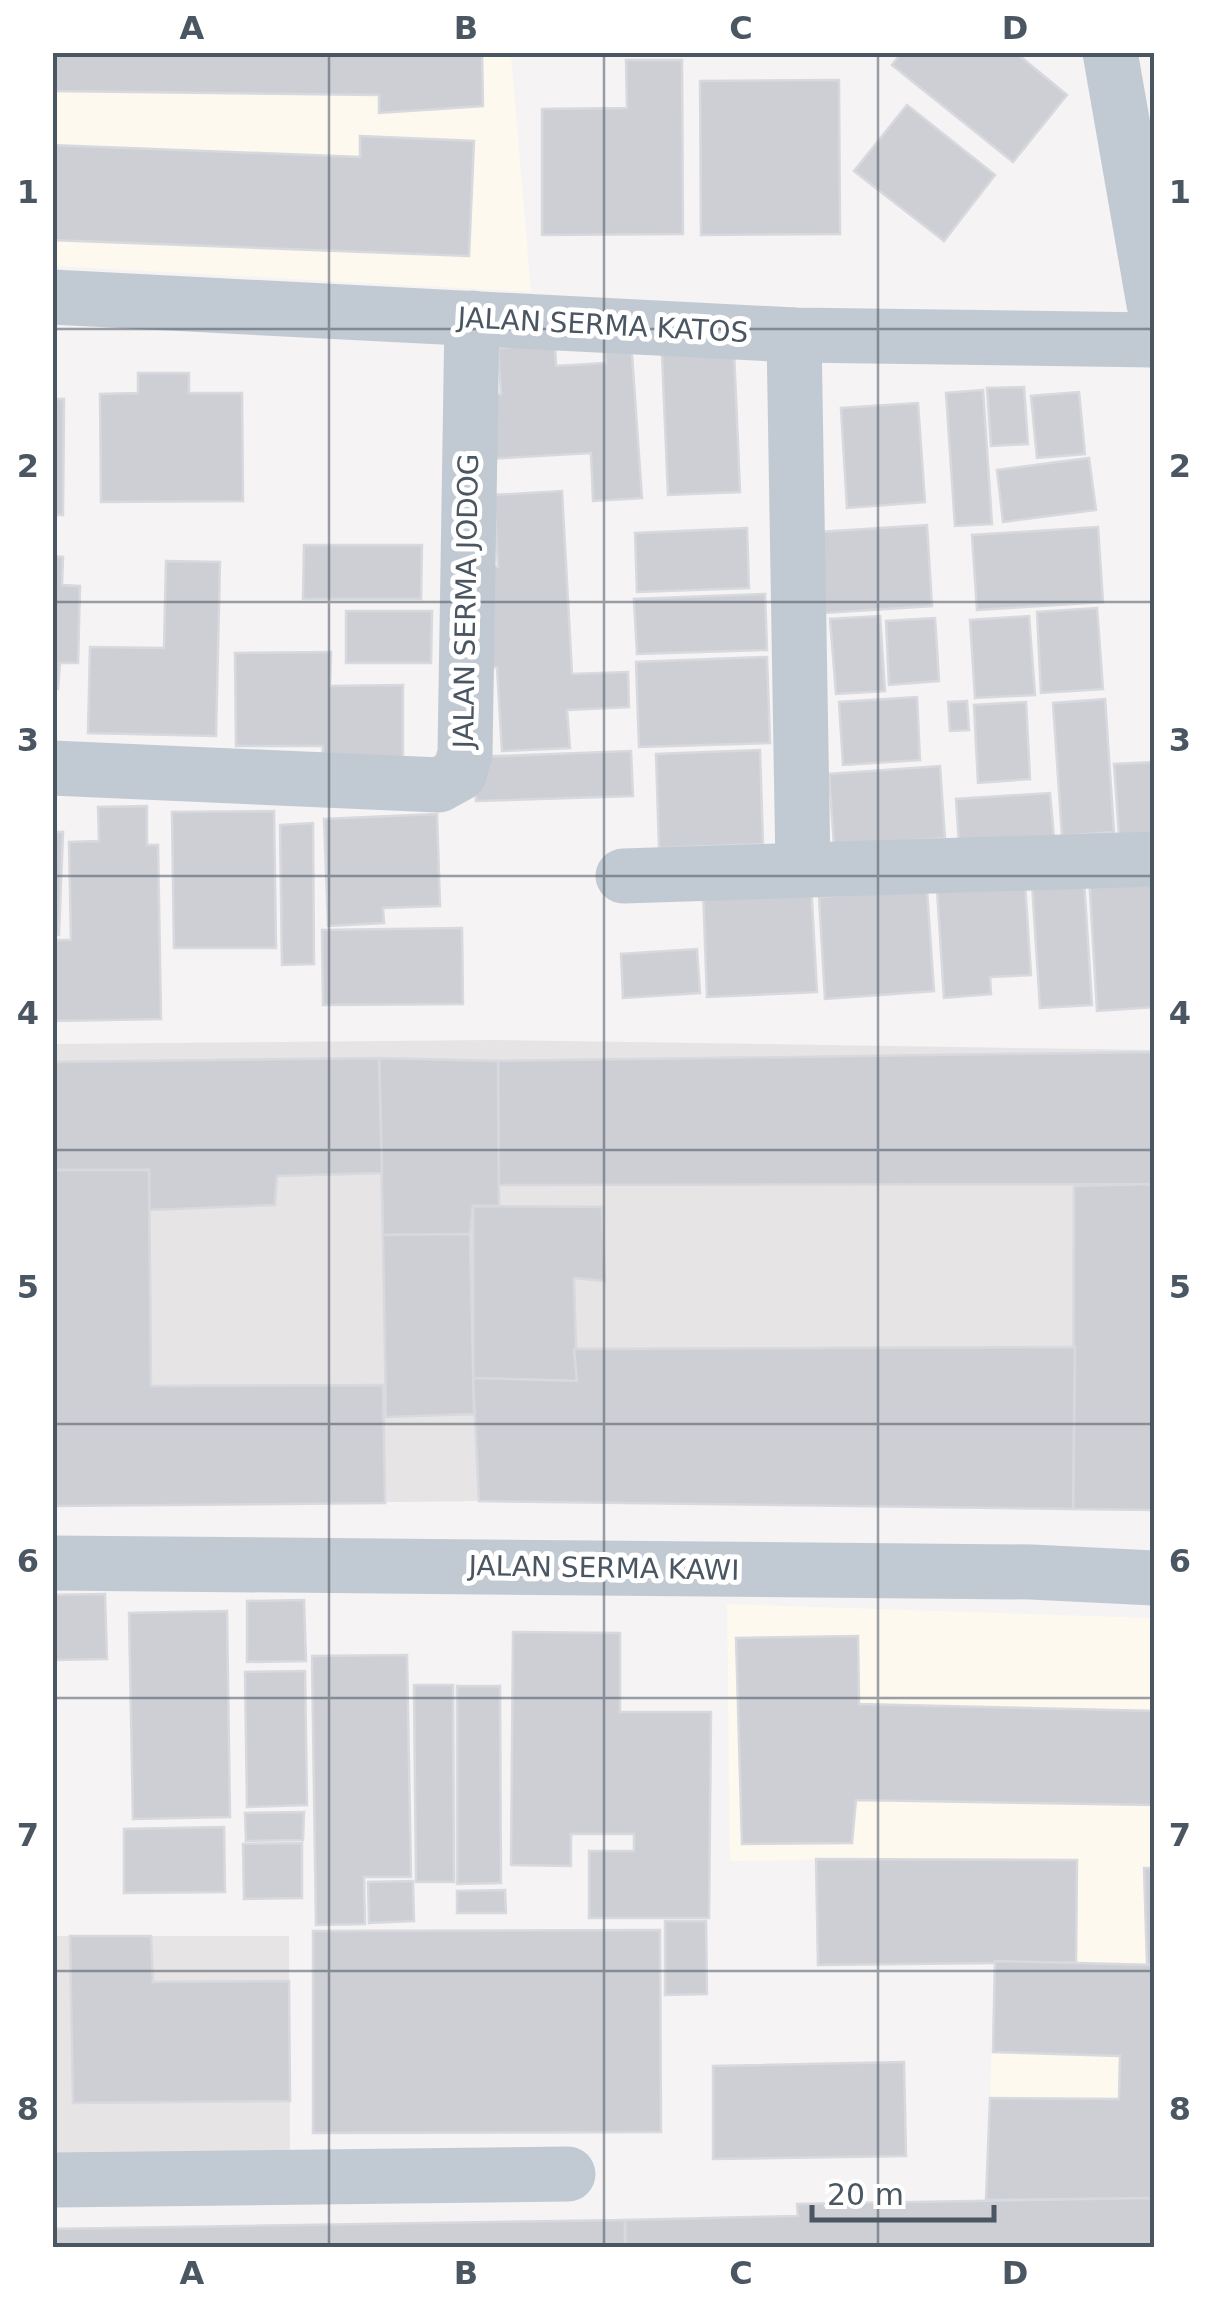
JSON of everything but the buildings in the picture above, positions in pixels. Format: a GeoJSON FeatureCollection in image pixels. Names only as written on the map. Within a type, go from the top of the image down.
{"type":"FeatureCollection","features":[{"type":"Feature","properties":{"kind":"street"},"geometry":{"type":"LineString","coordinates":[[1110,52],[1154,304]]}},
{"type":"Feature","properties":{"kind":"street","name":"JALAN SERMA KATOS"},"geometry":{"type":"LineString","coordinates":[[52,297],[794,335],[1154,340]]}},
{"type":"Feature","properties":{"kind":"street","name":"JALAN SERMA JODOG"},"geometry":{"type":"LineString","coordinates":[[52,768],[439,785],[459,774],[465,754],[472,318]]}},
{"type":"Feature","properties":{"kind":"street"},"geometry":{"type":"LineString","coordinates":[[794,335],[803,869]]}},
{"type":"Feature","properties":{"kind":"street"},"geometry":{"type":"LineString","coordinates":[[623,876],[1154,859]]}},
{"type":"Feature","properties":{"kind":"street","name":"JALAN SERMA KAWI"},"geometry":{"type":"LineString","coordinates":[[52,1563],[1031,1572],[1154,1578]]}},
{"type":"Feature","properties":{"kind":"street"},"geometry":{"type":"LineString","coordinates":[[52,2180],[568,2174]]}},
{"type":"Feature","properties":{"kind":"shaded area"},"geometry":{"type":"Polygon","coordinates":[[[52,53],[511,53],[531,292],[53,266],[52,53]]]}},
{"type":"Feature","properties":{"kind":"shaded area"},"geometry":{"type":"Polygon","coordinates":[[[496,1040],[1154,1050],[1154,1510],[479,1501],[53,1506],[52,1044],[496,1040]]]}},
{"type":"Feature","properties":{"kind":"shaded area"},"geometry":{"type":"Polygon","coordinates":[[[727,1604],[1154,1618],[1154,2247],[53,2248],[797,2216],[797,2204],[986,2200],[995,1962],[818,1965],[816,1860],[730,1861],[727,1604]]]}},
{"type":"Feature","properties":{"kind":"shaded area"},"geometry":{"type":"Polygon","coordinates":[[[52,1936],[289,1936],[290,2159],[53,2160],[52,1936]]]}}]}
